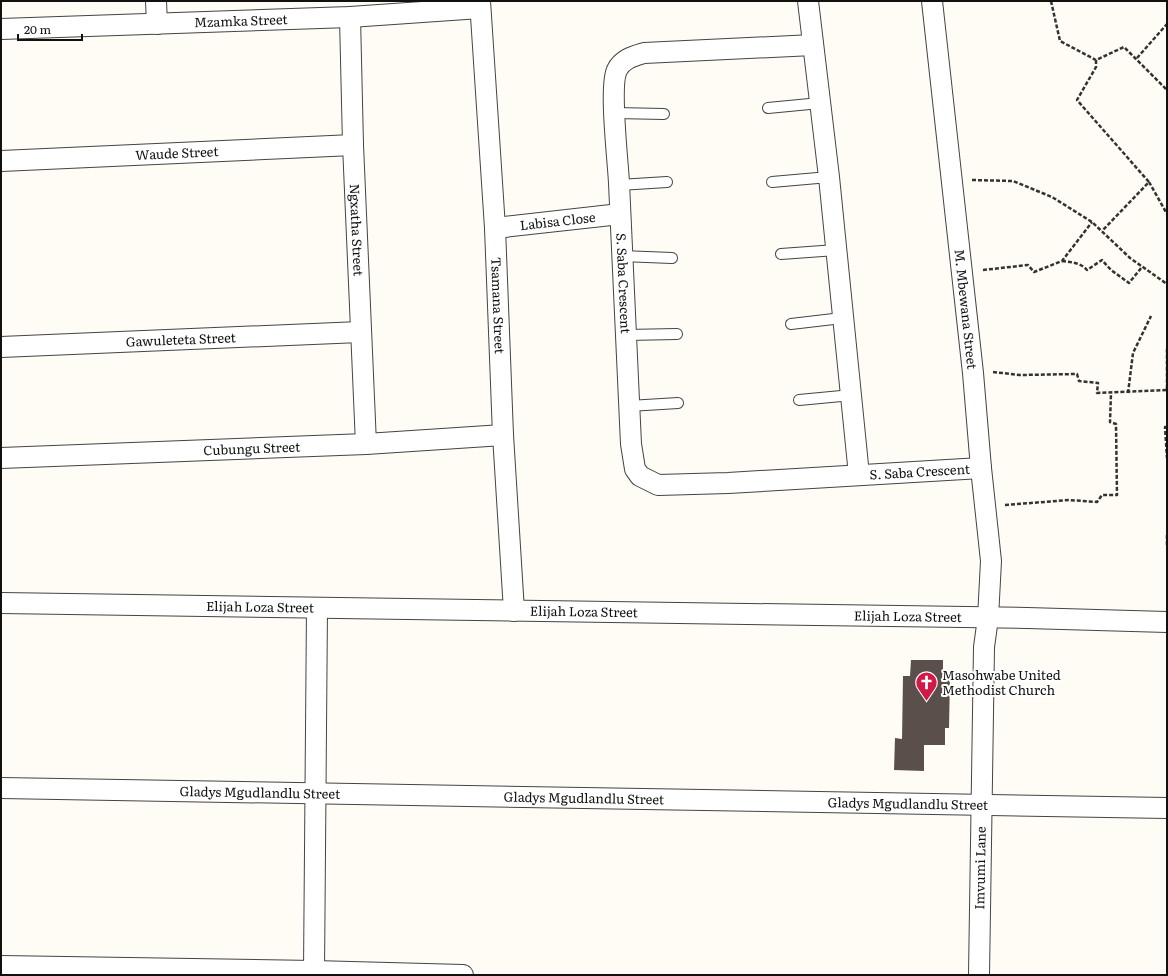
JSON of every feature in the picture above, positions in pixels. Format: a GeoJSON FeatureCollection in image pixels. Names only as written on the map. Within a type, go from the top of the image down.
{"type":"FeatureCollection","features":[{"type":"Feature","properties":{"kind":"street"},"geometry":{"type":"LineString","coordinates":[[156,1],[157,24]]}},
{"type":"Feature","properties":{"kind":"street","name":"S. Saba Crescent"},"geometry":{"type":"LineString","coordinates":[[808,1],[829,177],[859,475]]}},
{"type":"Feature","properties":{"kind":"street","name":"M. Mbewana Street"},"geometry":{"type":"LineString","coordinates":[[936,1],[991,561],[988,618]]}},
{"type":"Feature","properties":{"kind":"street","name":"Mzamka Street"},"geometry":{"type":"LineString","coordinates":[[1,29],[350,17],[480,5]]}},
{"type":"Feature","properties":{"kind":"street","name":"Tsamana Street"},"geometry":{"type":"LineString","coordinates":[[480,5],[495,228],[503,436],[514,611]]}},
{"type":"Feature","properties":{"kind":"street","name":"Ngxatha Street"},"geometry":{"type":"LineString","coordinates":[[350,17],[360,332],[366,444]]}},
{"type":"Feature","properties":{"kind":"street","name":"S. Saba Crescent"},"geometry":{"type":"LineString","coordinates":[[813,45],[644,53],[630,57],[617,70],[615,84],[615,113],[621,256],[631,444],[635,469],[640,476],[658,485],[728,483],[981,468]]}},
{"type":"Feature","properties":{"kind":"street","name":"Waude Street"},"geometry":{"type":"LineString","coordinates":[[1,161],[353,144]]}},
{"type":"Feature","properties":{"kind":"street","name":"Labisa Close"},"geometry":{"type":"LineString","coordinates":[[495,228],[620,214]]}},
{"type":"Feature","properties":{"kind":"street","name":"Gawuleteta Street"},"geometry":{"type":"LineString","coordinates":[[1,347],[360,332]]}},
{"type":"Feature","properties":{"kind":"street","name":"Cubungu Street"},"geometry":{"type":"LineString","coordinates":[[1,458],[366,444],[503,436]]}},
{"type":"Feature","properties":{"kind":"street","name":"Elijah Loza Street"},"geometry":{"type":"LineString","coordinates":[[1,603],[1167,622]]}},
{"type":"Feature","properties":{"kind":"street"},"geometry":{"type":"LineString","coordinates":[[314,970],[317,608]]}},
{"type":"Feature","properties":{"kind":"street","name":"Imvumi Lane"},"geometry":{"type":"LineString","coordinates":[[979,975],[984,647],[988,618]]}},
{"type":"Feature","properties":{"kind":"street","name":"Gladys Mgudlandlu Street"},"geometry":{"type":"LineString","coordinates":[[1,788],[1167,808]]}},
{"type":"Feature","properties":{"kind":"street"},"geometry":{"type":"LineString","coordinates":[[1,966],[314,970],[463,975]]}},
{"type":"Feature","properties":{"kind":"lane"},"geometry":{"type":"LineString","coordinates":[[768,108],[820,103]]}},
{"type":"Feature","properties":{"kind":"lane"},"geometry":{"type":"LineString","coordinates":[[615,113],[664,114]]}},
{"type":"Feature","properties":{"kind":"lane"},"geometry":{"type":"LineString","coordinates":[[772,182],[829,177]]}},
{"type":"Feature","properties":{"kind":"lane"},"geometry":{"type":"LineString","coordinates":[[619,185],[667,182]]}},
{"type":"Feature","properties":{"kind":"lane"},"geometry":{"type":"LineString","coordinates":[[781,254],[836,250]]}},
{"type":"Feature","properties":{"kind":"lane"},"geometry":{"type":"LineString","coordinates":[[621,256],[672,258]]}},
{"type":"Feature","properties":{"kind":"lane"},"geometry":{"type":"LineString","coordinates":[[791,324],[842,318]]}},
{"type":"Feature","properties":{"kind":"lane"},"geometry":{"type":"LineString","coordinates":[[626,336],[677,334]]}},
{"type":"Feature","properties":{"kind":"lane"},"geometry":{"type":"LineString","coordinates":[[799,400],[852,395]]}},
{"type":"Feature","properties":{"kind":"lane"},"geometry":{"type":"LineString","coordinates":[[629,406],[678,403]]}},
{"type":"Feature","properties":{"kind":"path"},"geometry":{"type":"LineString","coordinates":[[1051,1],[1060,41],[1096,60]]}},
{"type":"Feature","properties":{"kind":"path"},"geometry":{"type":"LineString","coordinates":[[1137,58],[1167,24]]}},
{"type":"Feature","properties":{"kind":"path"},"geometry":{"type":"LineString","coordinates":[[1096,60],[1124,47],[1137,58],[1167,90]]}},
{"type":"Feature","properties":{"kind":"path"},"geometry":{"type":"LineString","coordinates":[[1096,60],[1096,67],[1077,100],[1149,182],[1167,214]]}},
{"type":"Feature","properties":{"kind":"path"},"geometry":{"type":"LineString","coordinates":[[967,181],[1013,181],[1052,197],[1092,222],[1130,258],[1167,284]]}},
{"type":"Feature","properties":{"kind":"path"},"geometry":{"type":"LineString","coordinates":[[1102,231],[1113,217],[1149,182]]}},
{"type":"Feature","properties":{"kind":"path"},"geometry":{"type":"LineString","coordinates":[[1062,261],[1092,222]]}},
{"type":"Feature","properties":{"kind":"path"},"geometry":{"type":"LineString","coordinates":[[975,271],[1028,265],[1034,272],[1062,261],[1071,262],[1084,267],[1087,270],[1102,260],[1111,270],[1129,283],[1142,267]]}},
{"type":"Feature","properties":{"kind":"path"},"geometry":{"type":"LineString","coordinates":[[1128,393],[1133,353],[1151,316]]}},
{"type":"Feature","properties":{"kind":"path"},"geometry":{"type":"LineString","coordinates":[[990,372],[1020,375],[1077,374],[1079,381],[1098,383],[1097,393],[1128,393],[1167,390],[1167,349]]}},
{"type":"Feature","properties":{"kind":"path"},"geometry":{"type":"LineString","coordinates":[[1001,506],[1069,500],[1097,502],[1102,495],[1117,495],[1116,424],[1110,422],[1111,393]]}},
{"type":"Feature","properties":{"kind":"path"},"geometry":{"type":"LineString","coordinates":[[1167,427],[1165,427],[1167,458]]}},
{"type":"Feature","properties":{"kind":"path"},"geometry":{"type":"LineString","coordinates":[[1167,535],[1167,546]]}},
{"type":"Feature","properties":{"kind":"building","name":"Masohwabe United Methodist Church"},"geometry":{"type":"Polygon","coordinates":[[[911,660],[943,660],[943,677],[950,677],[949,728],[945,728],[945,745],[924,745],[924,771],[894,770],[895,738],[902,739],[903,676],[910,676],[911,660]]]}},
{"type":"Feature","properties":{"kind":"place","name":"Masohwabe United Methodist Church"},"geometry":{"type":"Point","coordinates":[926,702]}}]}
